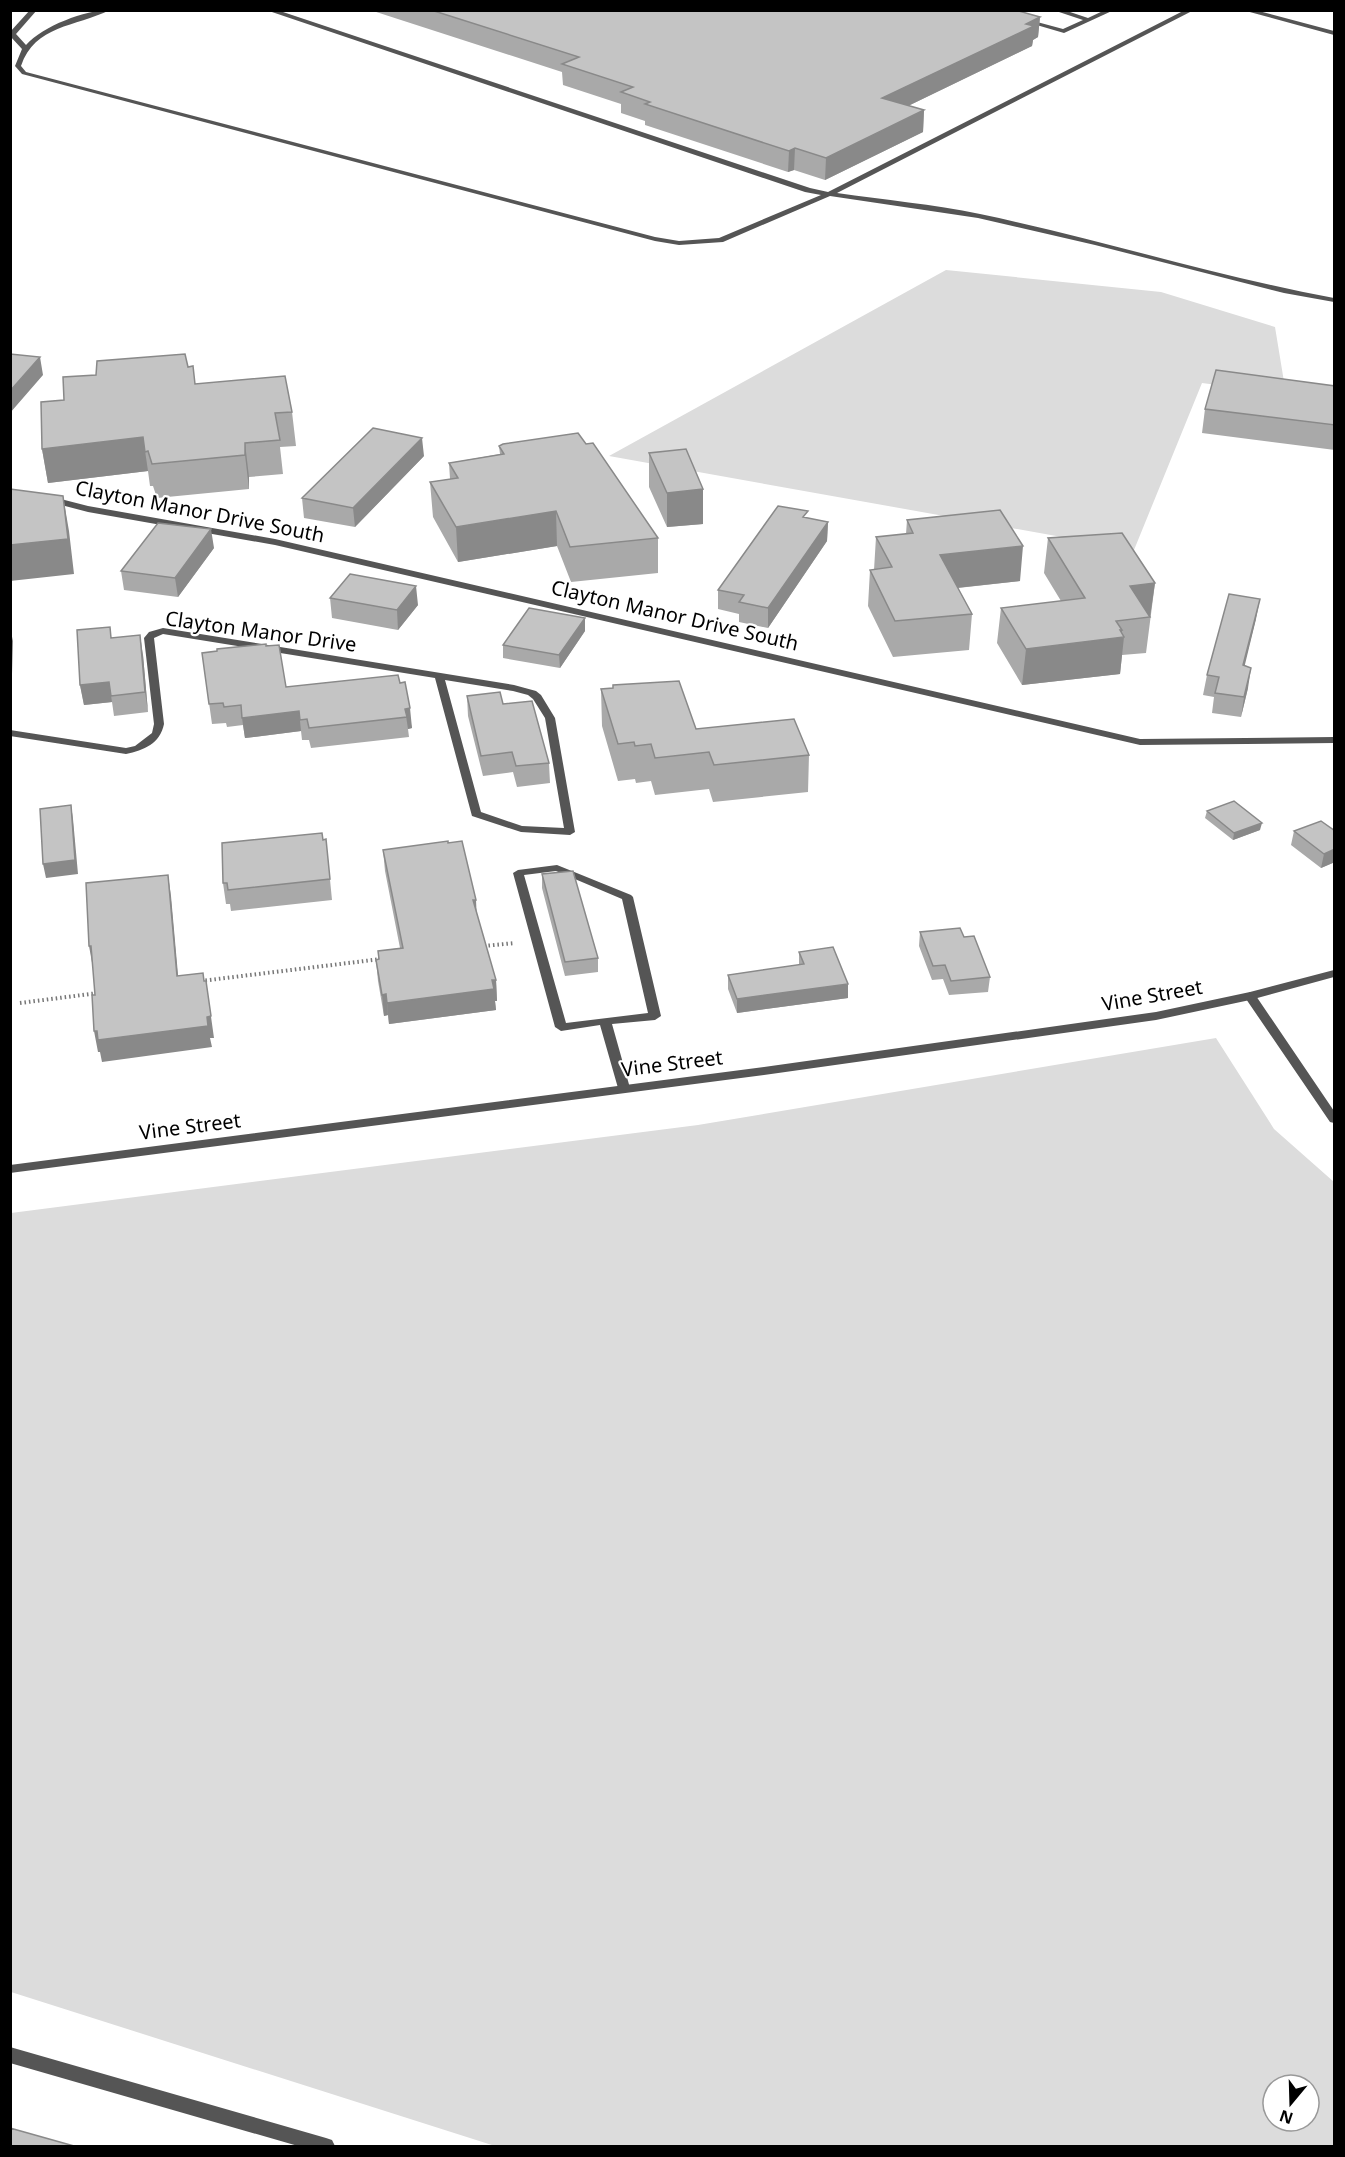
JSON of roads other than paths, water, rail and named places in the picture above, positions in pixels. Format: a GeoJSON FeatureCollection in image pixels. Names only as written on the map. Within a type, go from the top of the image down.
{"type":"FeatureCollection","features":[{"type":"Feature","properties":{"kind":"street"},"geometry":{"type":"LineString","coordinates":[[27,50],[12,34],[34,10]]}},
{"type":"Feature","properties":{"kind":"street"},"geometry":{"type":"LineString","coordinates":[[106,10],[52,29],[39,36],[19,59],[18,66],[24,73],[655,239],[679,243],[720,240],[829,194],[1186,11]]}},
{"type":"Feature","properties":{"kind":"street"},"geometry":{"type":"LineString","coordinates":[[268,10],[807,190],[978,216],[1284,291],[1335,300]]}},
{"type":"Feature","properties":{"kind":"street"},"geometry":{"type":"LineString","coordinates":[[1056,10],[1089,20]]}},
{"type":"Feature","properties":{"kind":"street"},"geometry":{"type":"LineString","coordinates":[[1022,20],[1064,32],[1111,10]]}},
{"type":"Feature","properties":{"kind":"street"},"geometry":{"type":"LineString","coordinates":[[1248,11],[1335,33]]}},
{"type":"Feature","properties":{"kind":"street","name":"Clayton Manor Drive South"},"geometry":{"type":"LineString","coordinates":[[33,495],[88,509],[276,542],[1140,742],[1335,740]]}},
{"type":"Feature","properties":{"kind":"street","name":"Clayton Manor Drive"},"geometry":{"type":"LineString","coordinates":[[10,732],[116,751],[139,748],[157,734],[159,724],[149,638],[152,634],[163,631],[514,688],[537,697],[550,718],[570,832],[521,829],[476,814],[439,676]]}},
{"type":"Feature","properties":{"kind":"street"},"geometry":{"type":"LineString","coordinates":[[557,868],[627,897],[655,1016],[605,1021],[561,1027],[518,873],[557,868]]}},
{"type":"Feature","properties":{"kind":"street","name":"Vine Street"},"geometry":{"type":"LineString","coordinates":[[10,1169],[764,1071],[1156,1016],[1250,996],[1335,974]]}},
{"type":"Feature","properties":{"kind":"street"},"geometry":{"type":"LineString","coordinates":[[1250,996],[1332,1113]]}},
{"type":"Feature","properties":{"kind":"street"},"geometry":{"type":"LineString","coordinates":[[605,1021],[624,1088]]}},
{"type":"Feature","properties":{"kind":"street"},"geometry":{"type":"LineString","coordinates":[[10,2055],[326,2146]]}}]}
